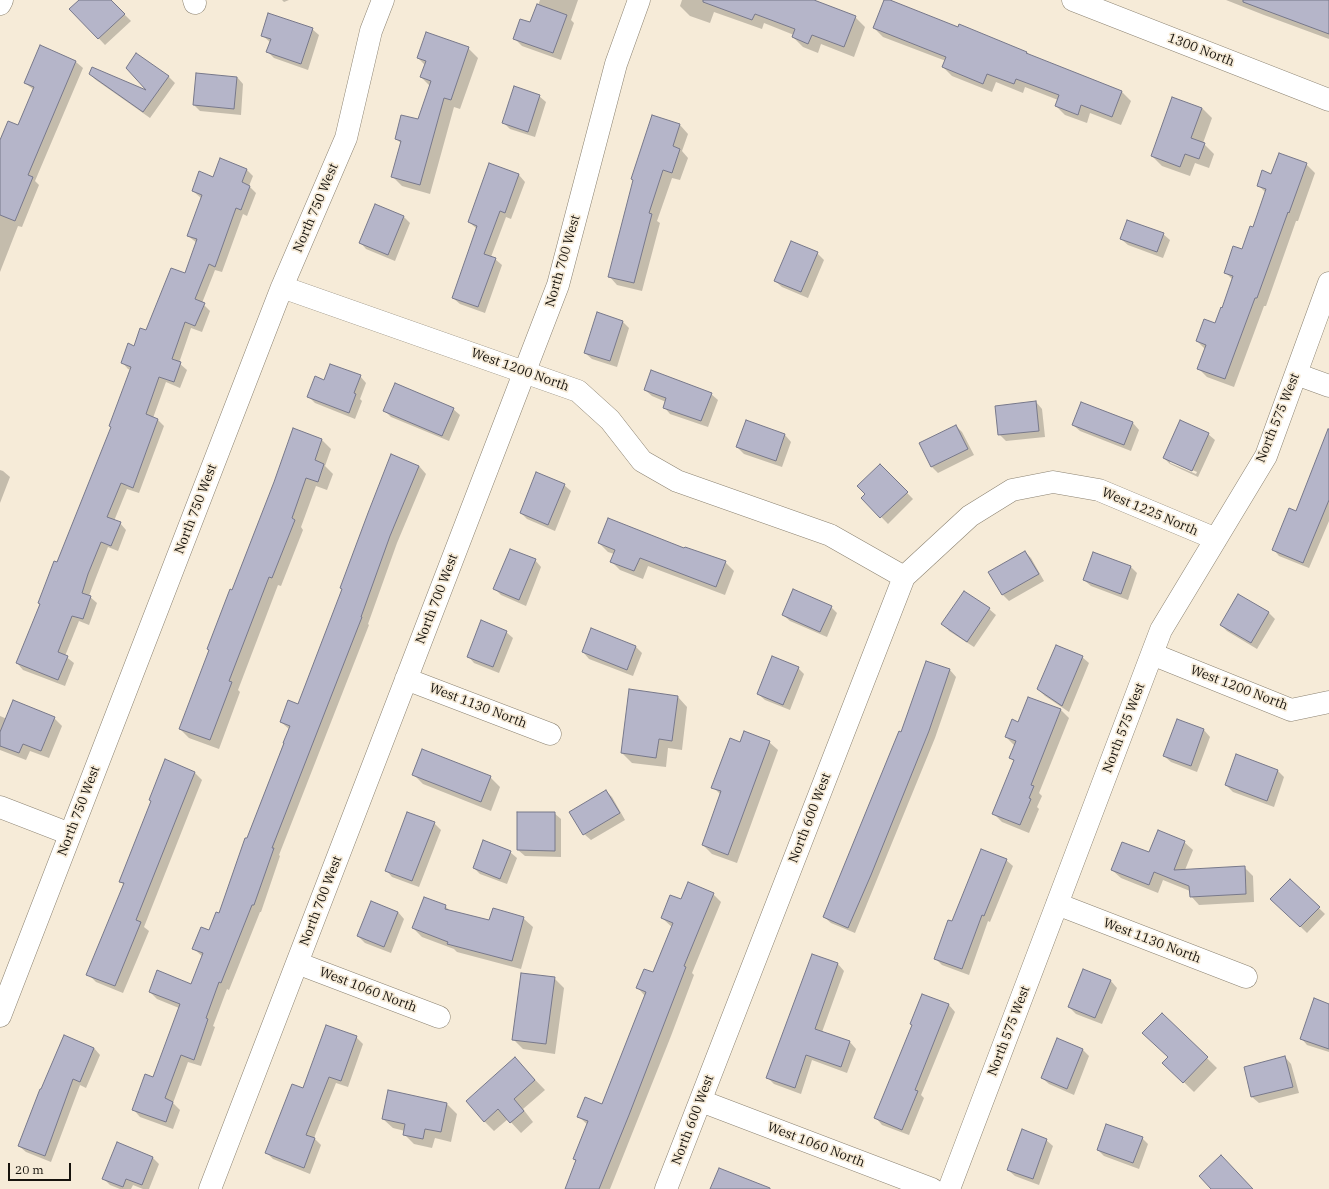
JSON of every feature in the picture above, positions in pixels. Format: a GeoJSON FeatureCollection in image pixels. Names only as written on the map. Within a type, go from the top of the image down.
{"type":"FeatureCollection","features":[{"type":"Feature","properties":{"kind":"street"},"geometry":{"type":"LineString","coordinates":[[0,4],[2,0]]}},
{"type":"Feature","properties":{"kind":"street","name":"North 750 West"},"geometry":{"type":"LineString","coordinates":[[0,1016],[282,287],[346,138],[371,31],[383,0]]}},
{"type":"Feature","properties":{"kind":"street","name":"North 700 West"},"geometry":{"type":"LineString","coordinates":[[210,1189],[558,285],[616,64],[639,0]]}},
{"type":"Feature","properties":{"kind":"street","name":"1300 North"},"geometry":{"type":"LineString","coordinates":[[1073,0],[1329,100]]}},
{"type":"Feature","properties":{"kind":"street","name":"North 575 West"},"geometry":{"type":"LineString","coordinates":[[949,1189],[1161,630],[1266,456],[1329,283]]}},
{"type":"Feature","properties":{"kind":"street","name":"West 1200 North"},"geometry":{"type":"LineString","coordinates":[[282,287],[578,391],[610,420],[642,462],[677,481],[830,535],[904,577]]}},
{"type":"Feature","properties":{"kind":"street"},"geometry":{"type":"LineString","coordinates":[[1296,374],[1329,386]]}},
{"type":"Feature","properties":{"kind":"street","name":"West 1225 North"},"geometry":{"type":"LineString","coordinates":[[1012,490],[1053,482],[1099,490],[1216,539]]}},
{"type":"Feature","properties":{"kind":"street","name":"North 600 West"},"geometry":{"type":"LineString","coordinates":[[666,1189],[904,577],[970,516],[1012,490]]}},
{"type":"Feature","properties":{"kind":"street","name":"West 1200 North"},"geometry":{"type":"LineString","coordinates":[[1152,654],[1291,710],[1329,702]]}},
{"type":"Feature","properties":{"kind":"street","name":"West 1130 North"},"geometry":{"type":"LineString","coordinates":[[406,679],[550,734]]}},
{"type":"Feature","properties":{"kind":"street"},"geometry":{"type":"LineString","coordinates":[[0,807],[70,834]]}},
{"type":"Feature","properties":{"kind":"street","name":"West 1130 North"},"geometry":{"type":"LineString","coordinates":[[1057,904],[1246,978]]}},
{"type":"Feature","properties":{"kind":"street","name":"West 1060 North"},"geometry":{"type":"LineString","coordinates":[[297,963],[439,1017]]}},
{"type":"Feature","properties":{"kind":"street","name":"West 1060 North"},"geometry":{"type":"LineString","coordinates":[[701,1101],[932,1189]]}},
{"type":"Feature","properties":{"kind":"building"},"geometry":{"type":"Polygon","coordinates":[[[79,0],[111,0],[125,14],[98,39],[69,9],[79,0]]]}},
{"type":"Feature","properties":{"kind":"building"},"geometry":{"type":"Polygon","coordinates":[[[703,0],[814,0],[856,16],[844,47],[812,35],[808,44],[792,37],[795,29],[755,14],[752,20],[703,2],[703,0]]]}},
{"type":"Feature","properties":{"kind":"building"},"geometry":{"type":"Polygon","coordinates":[[[884,0],[890,0],[958,27],[959,24],[1027,52],[1026,53],[1122,91],[1112,117],[1081,105],[1078,115],[1055,106],[1059,95],[1016,79],[1014,84],[987,74],[983,84],[942,67],[946,57],[873,28],[884,0]]]}},
{"type":"Feature","properties":{"kind":"building"},"geometry":{"type":"Polygon","coordinates":[[[1243,0],[1329,0],[1329,34],[1243,2],[1243,0]]]}},
{"type":"Feature","properties":{"kind":"building"},"geometry":{"type":"Polygon","coordinates":[[[537,4],[567,15],[553,53],[513,39],[520,19],[530,22],[537,4]]]}},
{"type":"Feature","properties":{"kind":"building"},"geometry":{"type":"Polygon","coordinates":[[[268,13],[313,28],[301,64],[266,52],[271,39],[261,36],[268,13]]]}},
{"type":"Feature","properties":{"kind":"building"},"geometry":{"type":"Polygon","coordinates":[[[426,32],[469,47],[451,100],[444,98],[420,185],[391,177],[401,141],[395,139],[401,115],[418,119],[431,81],[420,77],[426,61],[417,58],[426,32]]]}},
{"type":"Feature","properties":{"kind":"building"},"geometry":{"type":"Polygon","coordinates":[[[40,45],[76,61],[28,175],[33,177],[15,221],[0,215],[0,140],[8,121],[18,125],[34,87],[24,83],[40,45]]]}},
{"type":"Feature","properties":{"kind":"building"},"geometry":{"type":"Polygon","coordinates":[[[136,53],[169,76],[143,112],[89,74],[92,67],[146,90],[126,68],[136,53]]]}},
{"type":"Feature","properties":{"kind":"building"},"geometry":{"type":"Polygon","coordinates":[[[196,73],[237,77],[234,109],[193,105],[196,73]]]}},
{"type":"Feature","properties":{"kind":"building"},"geometry":{"type":"Polygon","coordinates":[[[514,86],[540,95],[528,132],[502,123],[514,86]]]}},
{"type":"Feature","properties":{"kind":"building"},"geometry":{"type":"Polygon","coordinates":[[[1172,97],[1202,108],[1191,138],[1205,143],[1199,159],[1185,154],[1180,167],[1151,156],[1172,97]]]}},
{"type":"Feature","properties":{"kind":"building"},"geometry":{"type":"Polygon","coordinates":[[[652,115],[680,124],[673,146],[680,149],[672,173],[663,170],[649,213],[652,214],[634,283],[608,277],[633,180],[631,179],[652,115]]]}},
{"type":"Feature","properties":{"kind":"building"},"geometry":{"type":"Polygon","coordinates":[[[1279,153],[1307,163],[1225,379],[1197,369],[1206,345],[1196,341],[1204,319],[1215,323],[1221,307],[1222,308],[1233,276],[1224,273],[1233,246],[1242,249],[1250,226],[1253,227],[1266,189],[1257,186],[1262,170],[1271,174],[1279,153]]]}},
{"type":"Feature","properties":{"kind":"building"},"geometry":{"type":"Polygon","coordinates":[[[220,158],[247,169],[242,182],[250,186],[241,210],[236,208],[215,267],[209,264],[195,299],[205,303],[195,326],[185,322],[172,359],[181,362],[174,382],[159,377],[146,414],[158,419],[133,488],[121,483],[107,517],[121,522],[111,546],[101,542],[88,574],[82,593],[91,596],[83,619],[72,616],[58,652],[68,656],[58,680],[16,663],[40,604],[38,603],[54,561],[57,562],[111,427],[109,426],[131,367],[121,363],[128,343],[134,346],[140,328],[146,330],[171,268],[185,273],[197,239],[187,236],[202,195],[192,191],[199,171],[213,177],[220,158]]]}},
{"type":"Feature","properties":{"kind":"building"},"geometry":{"type":"Polygon","coordinates":[[[489,163],[519,174],[505,213],[500,211],[484,254],[496,258],[478,307],[452,298],[477,226],[468,222],[489,163]]]}},
{"type":"Feature","properties":{"kind":"building"},"geometry":{"type":"Polygon","coordinates":[[[375,204],[404,216],[388,255],[359,243],[375,204]]]}},
{"type":"Feature","properties":{"kind":"building"},"geometry":{"type":"Polygon","coordinates":[[[1127,220],[1164,233],[1157,252],[1120,239],[1127,220]]]}},
{"type":"Feature","properties":{"kind":"building"},"geometry":{"type":"Polygon","coordinates":[[[791,241],[818,252],[801,292],[774,281],[791,241]]]}},
{"type":"Feature","properties":{"kind":"building"},"geometry":{"type":"Polygon","coordinates":[[[597,312],[623,321],[610,361],[584,353],[597,312]]]}},
{"type":"Feature","properties":{"kind":"building"},"geometry":{"type":"Polygon","coordinates":[[[330,364],[361,375],[354,393],[356,394],[349,413],[307,397],[315,376],[324,380],[330,364]]]}},
{"type":"Feature","properties":{"kind":"building"},"geometry":{"type":"Polygon","coordinates":[[[651,370],[712,393],[701,421],[663,408],[666,398],[644,390],[651,370]]]}},
{"type":"Feature","properties":{"kind":"building"},"geometry":{"type":"Polygon","coordinates":[[[395,383],[454,408],[442,436],[383,411],[395,383]]]}},
{"type":"Feature","properties":{"kind":"building"},"geometry":{"type":"Polygon","coordinates":[[[1036,401],[1039,431],[998,435],[995,406],[1036,401]]]}},
{"type":"Feature","properties":{"kind":"building"},"geometry":{"type":"Polygon","coordinates":[[[1081,402],[1133,422],[1124,445],[1072,425],[1081,402]]]}},
{"type":"Feature","properties":{"kind":"building"},"geometry":{"type":"Polygon","coordinates":[[[746,420],[785,434],[776,461],[736,447],[746,420]]]}},
{"type":"Feature","properties":{"kind":"building"},"geometry":{"type":"Polygon","coordinates":[[[1180,420],[1209,433],[1192,471],[1163,458],[1180,420]]]}},
{"type":"Feature","properties":{"kind":"building"},"geometry":{"type":"Polygon","coordinates":[[[956,425],[968,449],[931,467],[919,443],[956,425]]]}},
{"type":"Feature","properties":{"kind":"building"},"geometry":{"type":"Polygon","coordinates":[[[293,428],[322,439],[315,460],[324,464],[318,482],[306,478],[292,518],[295,520],[272,578],[269,577],[229,681],[232,682],[210,740],[179,729],[209,650],[207,649],[230,589],[232,590],[274,482],[293,428]]]}},
{"type":"Feature","properties":{"kind":"building"},"geometry":{"type":"Polygon","coordinates":[[[1328,429],[1329,500],[1303,563],[1272,550],[1289,508],[1296,511],[1328,429]]]}},
{"type":"Feature","properties":{"kind":"building"},"geometry":{"type":"Polygon","coordinates":[[[391,454],[419,466],[390,536],[362,617],[272,848],[274,848],[254,905],[252,905],[221,983],[219,982],[206,1018],[208,1019],[194,1060],[181,1055],[165,1098],[173,1102],[166,1122],[132,1110],[145,1074],[153,1077],[180,1004],[149,992],[157,970],[191,984],[203,953],[192,949],[201,927],[209,930],[216,912],[219,913],[245,838],[247,838],[290,726],[280,722],[288,700],[298,704],[391,454]]]}},
{"type":"Feature","properties":{"kind":"building"},"geometry":{"type":"Polygon","coordinates":[[[880,464],[908,492],[880,518],[861,498],[865,494],[857,486],[880,464]]]}},
{"type":"Feature","properties":{"kind":"building"},"geometry":{"type":"Polygon","coordinates":[[[536,472],[565,484],[548,525],[520,513],[536,472]]]}},
{"type":"Feature","properties":{"kind":"building"},"geometry":{"type":"Polygon","coordinates":[[[608,518],[684,548],[685,547],[726,561],[716,587],[640,558],[634,571],[610,562],[615,550],[598,543],[608,518]]]}},
{"type":"Feature","properties":{"kind":"building"},"geometry":{"type":"Polygon","coordinates":[[[510,549],[536,559],[519,600],[493,589],[510,549]]]}},
{"type":"Feature","properties":{"kind":"building"},"geometry":{"type":"Polygon","coordinates":[[[1025,551],[1039,574],[1002,595],[988,572],[1025,551]]]}},
{"type":"Feature","properties":{"kind":"building"},"geometry":{"type":"Polygon","coordinates":[[[1093,552],[1131,566],[1121,594],[1083,580],[1093,552]]]}},
{"type":"Feature","properties":{"kind":"building"},"geometry":{"type":"Polygon","coordinates":[[[793,589],[832,606],[820,632],[782,615],[793,589]]]}},
{"type":"Feature","properties":{"kind":"building"},"geometry":{"type":"Polygon","coordinates":[[[964,591],[990,608],[967,642],[941,624],[964,591]]]}},
{"type":"Feature","properties":{"kind":"building"},"geometry":{"type":"Polygon","coordinates":[[[1238,594],[1269,612],[1251,643],[1220,625],[1238,594]]]}},
{"type":"Feature","properties":{"kind":"building"},"geometry":{"type":"Polygon","coordinates":[[[481,620],[507,631],[493,667],[467,657],[481,620]]]}},
{"type":"Feature","properties":{"kind":"building"},"geometry":{"type":"Polygon","coordinates":[[[591,628],[636,646],[627,670],[582,652],[591,628]]]}},
{"type":"Feature","properties":{"kind":"building"},"geometry":{"type":"Polygon","coordinates":[[[1056,645],[1083,656],[1062,706],[1037,689],[1056,645]]]}},
{"type":"Feature","properties":{"kind":"building"},"geometry":{"type":"Polygon","coordinates":[[[772,656],[799,667],[783,705],[757,694],[772,656]]]}},
{"type":"Feature","properties":{"kind":"building"},"geometry":{"type":"Polygon","coordinates":[[[926,661],[950,669],[929,731],[848,928],[823,917],[899,731],[901,732],[926,661]]]}},
{"type":"Feature","properties":{"kind":"building"},"geometry":{"type":"Polygon","coordinates":[[[629,689],[678,696],[672,741],[659,739],[656,758],[621,753],[629,689]]]}},
{"type":"Feature","properties":{"kind":"building"},"geometry":{"type":"Polygon","coordinates":[[[1028,697],[1061,709],[1031,785],[1034,786],[1029,798],[1031,799],[1020,825],[992,814],[1014,760],[1009,758],[1016,741],[1005,737],[1012,719],[1018,722],[1028,697]]]}},
{"type":"Feature","properties":{"kind":"building"},"geometry":{"type":"Polygon","coordinates":[[[13,700],[55,717],[41,751],[23,744],[19,753],[0,746],[0,732],[13,700]]]}},
{"type":"Feature","properties":{"kind":"building"},"geometry":{"type":"Polygon","coordinates":[[[1177,719],[1204,729],[1191,766],[1163,756],[1177,719]]]}},
{"type":"Feature","properties":{"kind":"building"},"geometry":{"type":"Polygon","coordinates":[[[744,731],[770,741],[728,855],[702,845],[721,791],[711,788],[730,738],[740,742],[744,731]]]}},
{"type":"Feature","properties":{"kind":"building"},"geometry":{"type":"Polygon","coordinates":[[[422,749],[491,776],[481,802],[412,775],[422,749]]]}},
{"type":"Feature","properties":{"kind":"building"},"geometry":{"type":"Polygon","coordinates":[[[1236,754],[1278,770],[1267,801],[1225,785],[1236,754]]]}},
{"type":"Feature","properties":{"kind":"building"},"geometry":{"type":"Polygon","coordinates":[[[165,759],[195,772],[136,920],[141,922],[115,986],[86,975],[124,883],[119,882],[151,801],[149,800],[165,759]]]}},
{"type":"Feature","properties":{"kind":"building"},"geometry":{"type":"Polygon","coordinates":[[[606,790],[620,813],[583,835],[569,812],[606,790]]]}},
{"type":"Feature","properties":{"kind":"building"},"geometry":{"type":"Polygon","coordinates":[[[407,812],[435,822],[412,881],[385,871],[407,812]]]}},
{"type":"Feature","properties":{"kind":"building"},"geometry":{"type":"Polygon","coordinates":[[[517,812],[555,812],[555,851],[517,850],[517,812]]]}},
{"type":"Feature","properties":{"kind":"building"},"geometry":{"type":"Polygon","coordinates":[[[1158,830],[1185,841],[1174,870],[1245,866],[1246,894],[1190,897],[1189,886],[1154,872],[1149,885],[1111,870],[1122,842],[1149,852],[1158,830]]]}},
{"type":"Feature","properties":{"kind":"building"},"geometry":{"type":"Polygon","coordinates":[[[483,840],[511,851],[500,879],[473,868],[483,840]]]}},
{"type":"Feature","properties":{"kind":"building"},"geometry":{"type":"Polygon","coordinates":[[[981,849],[1007,859],[984,916],[982,915],[962,969],[934,959],[948,920],[952,921],[981,849]]]}},
{"type":"Feature","properties":{"kind":"building"},"geometry":{"type":"Polygon","coordinates":[[[1290,879],[1320,907],[1300,927],[1270,899],[1290,879]]]}},
{"type":"Feature","properties":{"kind":"building"},"geometry":{"type":"Polygon","coordinates":[[[688,882],[714,893],[684,966],[686,967],[629,1115],[599,1189],[565,1189],[576,1160],[573,1159],[588,1121],[577,1117],[585,1097],[602,1104],[646,992],[636,988],[644,969],[653,972],[673,923],[661,918],[670,895],[681,899],[688,882]]]}},
{"type":"Feature","properties":{"kind":"building"},"geometry":{"type":"Polygon","coordinates":[[[424,897],[446,905],[445,909],[489,920],[493,908],[524,917],[512,961],[447,944],[448,942],[412,928],[424,897]]]}},
{"type":"Feature","properties":{"kind":"building"},"geometry":{"type":"Polygon","coordinates":[[[371,901],[398,912],[384,947],[357,936],[371,901]]]}},
{"type":"Feature","properties":{"kind":"building"},"geometry":{"type":"Polygon","coordinates":[[[812,954],[838,963],[815,1029],[850,1041],[841,1067],[806,1055],[795,1088],[766,1078],[812,954]]]}},
{"type":"Feature","properties":{"kind":"building"},"geometry":{"type":"Polygon","coordinates":[[[1083,969],[1111,980],[1095,1018],[1068,1007],[1083,969]]]}},
{"type":"Feature","properties":{"kind":"building"},"geometry":{"type":"Polygon","coordinates":[[[521,973],[555,977],[546,1044],[512,1040],[521,973]]]}},
{"type":"Feature","properties":{"kind":"building"},"geometry":{"type":"Polygon","coordinates":[[[922,994],[949,1004],[915,1090],[918,1091],[902,1130],[874,1118],[912,1025],[910,1024],[922,994]]]}},
{"type":"Feature","properties":{"kind":"building"},"geometry":{"type":"Polygon","coordinates":[[[1314,998],[1329,1004],[1329,1049],[1300,1039],[1314,998]]]}},
{"type":"Feature","properties":{"kind":"building"},"geometry":{"type":"Polygon","coordinates":[[[1162,1013],[1208,1057],[1183,1083],[1162,1063],[1168,1057],[1142,1033],[1162,1013]]]}},
{"type":"Feature","properties":{"kind":"building"},"geometry":{"type":"Polygon","coordinates":[[[326,1025],[357,1036],[341,1081],[329,1077],[306,1135],[315,1138],[304,1168],[265,1153],[292,1084],[303,1088],[326,1025]]]}},
{"type":"Feature","properties":{"kind":"building"},"geometry":{"type":"Polygon","coordinates":[[[64,1035],[94,1048],[80,1082],[73,1079],[45,1156],[18,1146],[40,1089],[64,1035]]]}},
{"type":"Feature","properties":{"kind":"building"},"geometry":{"type":"Polygon","coordinates":[[[1057,1038],[1083,1049],[1067,1089],[1041,1078],[1057,1038]]]}},
{"type":"Feature","properties":{"kind":"building"},"geometry":{"type":"Polygon","coordinates":[[[1285,1056],[1293,1087],[1251,1097],[1244,1067],[1285,1056]]]}},
{"type":"Feature","properties":{"kind":"building"},"geometry":{"type":"Polygon","coordinates":[[[515,1057],[535,1080],[514,1099],[524,1111],[510,1123],[498,1109],[484,1122],[466,1101],[515,1057]]]}},
{"type":"Feature","properties":{"kind":"building"},"geometry":{"type":"Polygon","coordinates":[[[388,1090],[447,1103],[441,1132],[425,1129],[423,1139],[403,1135],[405,1124],[382,1119],[388,1090]]]}},
{"type":"Feature","properties":{"kind":"building"},"geometry":{"type":"Polygon","coordinates":[[[1106,1124],[1143,1137],[1133,1163],[1097,1150],[1106,1124]]]}},
{"type":"Feature","properties":{"kind":"building"},"geometry":{"type":"Polygon","coordinates":[[[1022,1129],[1047,1139],[1033,1179],[1007,1170],[1022,1129]]]}},
{"type":"Feature","properties":{"kind":"building"},"geometry":{"type":"Polygon","coordinates":[[[117,1142],[153,1157],[142,1185],[126,1179],[123,1187],[102,1179],[117,1142]]]}},
{"type":"Feature","properties":{"kind":"building"},"geometry":{"type":"Polygon","coordinates":[[[1221,1155],[1253,1189],[1211,1189],[1199,1176],[1221,1155]]]}},
{"type":"Feature","properties":{"kind":"building"},"geometry":{"type":"Polygon","coordinates":[[[719,1168],[770,1188],[770,1189],[710,1189],[719,1168]]]}}]}
